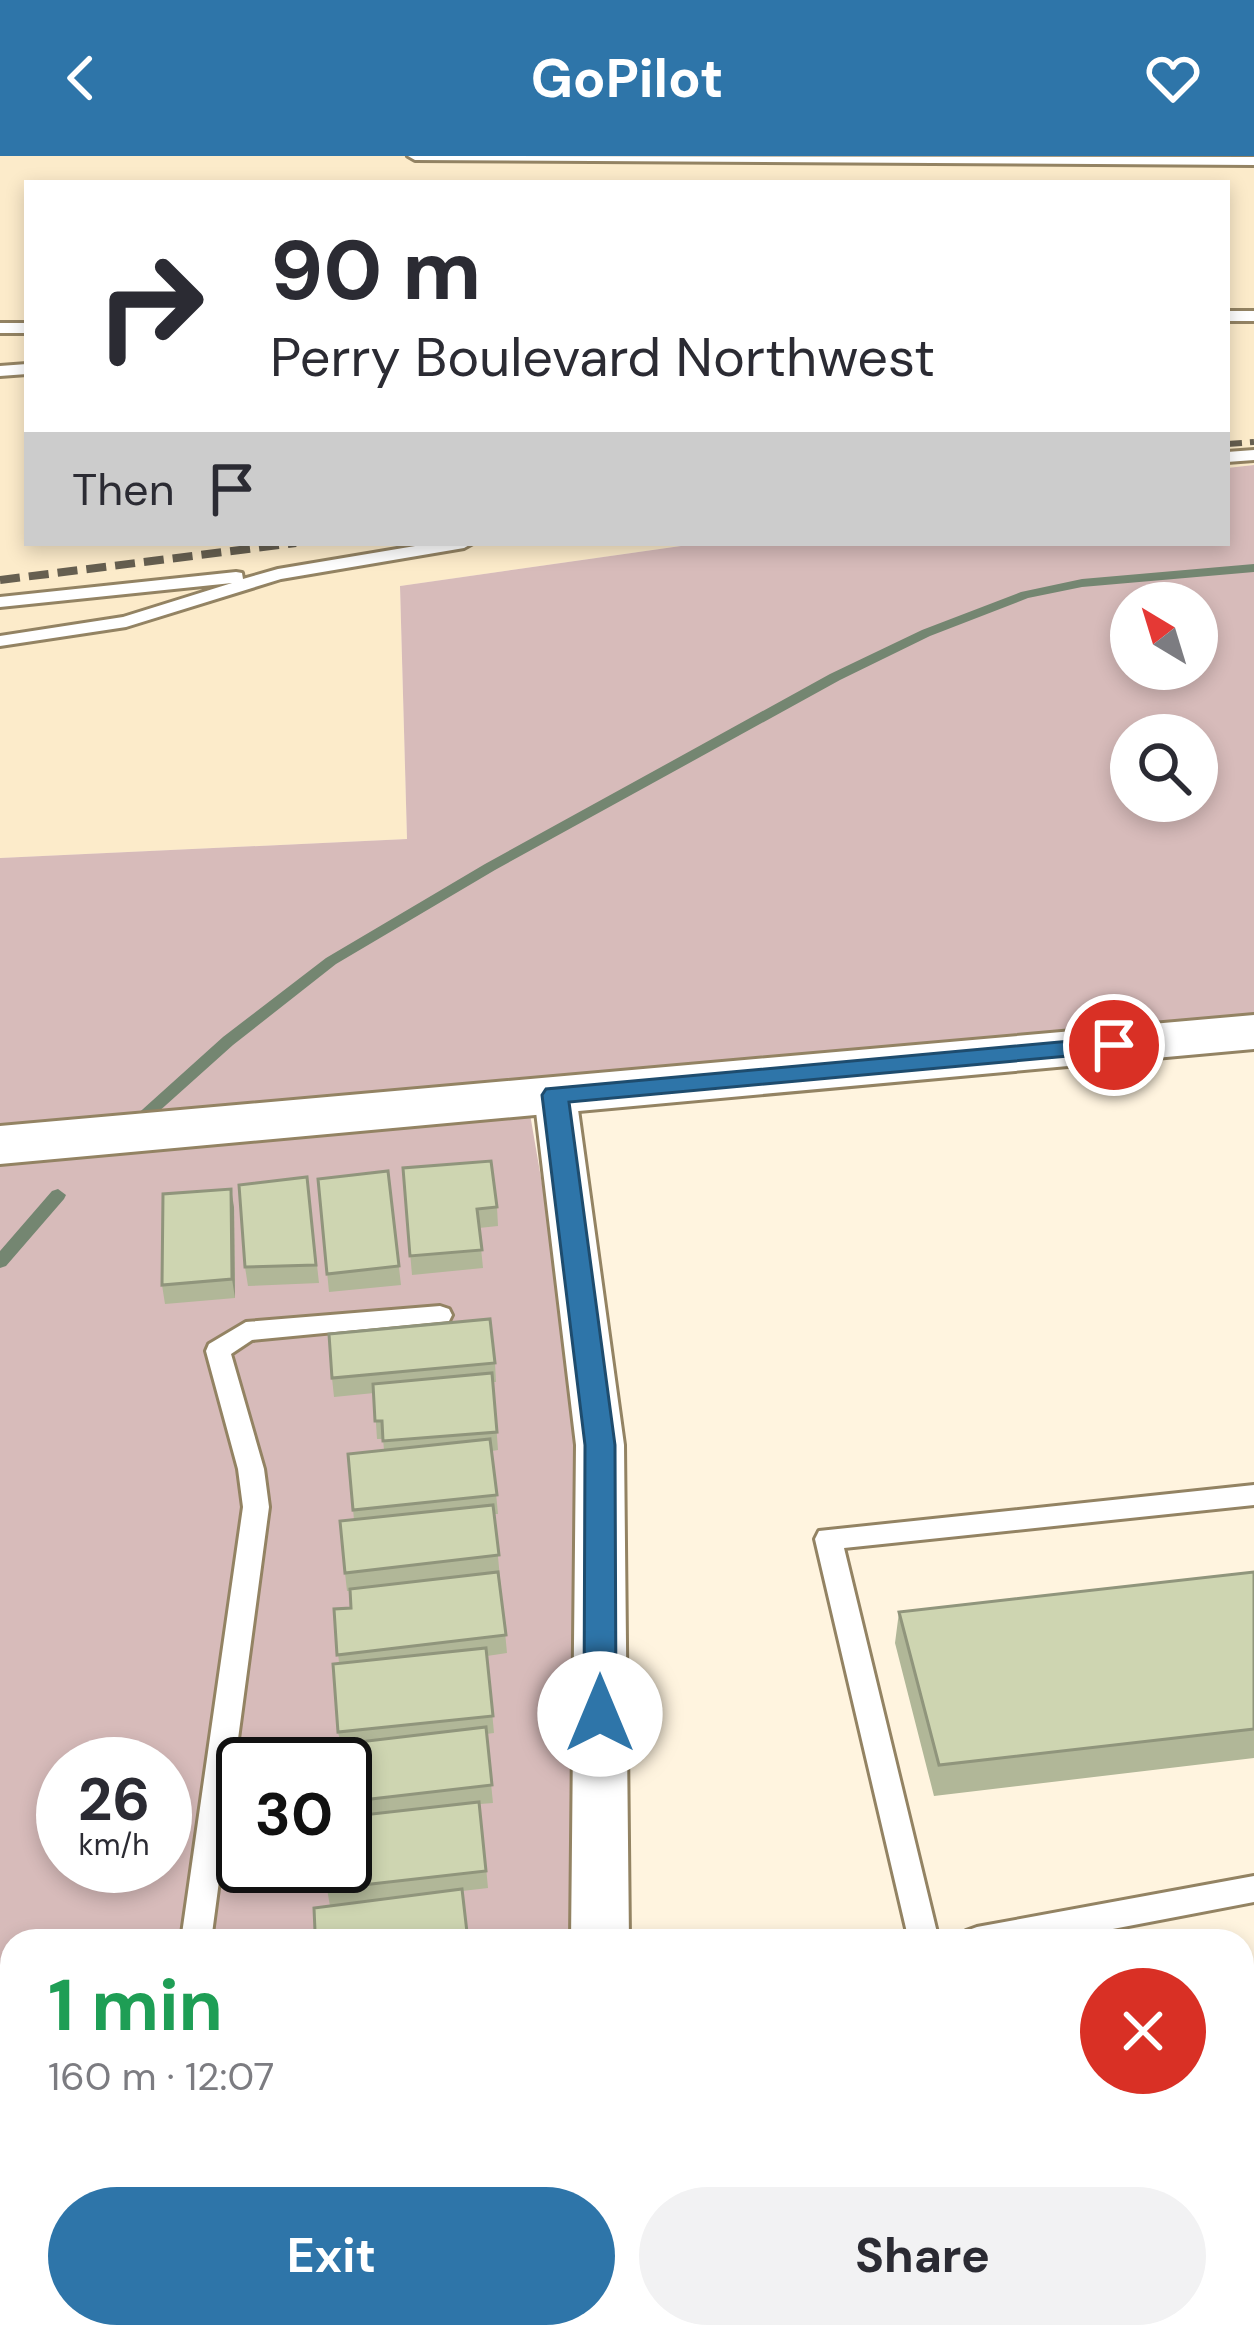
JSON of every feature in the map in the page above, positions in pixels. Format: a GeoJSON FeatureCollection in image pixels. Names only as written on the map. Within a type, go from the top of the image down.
{"type":"FeatureCollection","features":[{"type":"Feature","properties":{"kind":"street"},"geometry":{"type":"LineString","coordinates":[[0,1145],[1254,1032]]}},
{"type":"Feature","properties":{"kind":"street"},"geometry":{"type":"LineString","coordinates":[[555,1095],[600,1445],[600,1929]]}},
{"type":"Feature","properties":{"kind":"lane"},"geometry":{"type":"LineString","coordinates":[[415,156],[1254,161]]}},
{"type":"Feature","properties":{"kind":"lane"},"geometry":{"type":"LineString","coordinates":[[0,602],[149,583],[278,574],[446,546]]}},
{"type":"Feature","properties":{"kind":"lane"},"geometry":{"type":"LineString","coordinates":[[0,641],[126,622],[278,574]]}},
{"type":"Feature","properties":{"kind":"lane"},"geometry":{"type":"LineString","coordinates":[[31,598],[32,636]]}},
{"type":"Feature","properties":{"kind":"lane"},"geometry":{"type":"LineString","coordinates":[[198,1929],[256,1507],[218,1351],[246,1331],[440,1315]]}},
{"type":"Feature","properties":{"kind":"lane"},"geometry":{"type":"LineString","coordinates":[[921,1929],[828,1539],[1254,1495]]}},
{"type":"Feature","properties":{"kind":"lane"},"geometry":{"type":"LineString","coordinates":[[1041,1929],[1254,1889]]}},
{"type":"Feature","properties":{"kind":"shaded area"},"geometry":{"type":"Polygon","coordinates":[[[0,156],[1254,156],[1254,465],[1230,468],[1230,180],[24,180],[24,546],[681,546],[400,586],[407,839],[0,858],[0,156]]]}},
{"type":"Feature","properties":{"kind":"shaded area"},"geometry":{"type":"Polygon","coordinates":[[[1254,465],[1254,1038],[530,1114],[605,1550],[583,1929],[0,1929],[0,858],[407,839],[400,586],[681,546],[1230,546],[1230,468],[1254,465]]]}},
{"type":"Feature","properties":{"kind":"building"},"geometry":{"type":"Polygon","coordinates":[[[491,1161],[497,1207],[477,1209],[482,1250],[410,1256],[403,1168],[491,1161]]]}},
{"type":"Feature","properties":{"kind":"building"},"geometry":{"type":"Polygon","coordinates":[[[388,1171],[399,1266],[327,1274],[318,1179],[388,1171]]]}},
{"type":"Feature","properties":{"kind":"building"},"geometry":{"type":"Polygon","coordinates":[[[307,1177],[316,1265],[245,1267],[239,1185],[307,1177]]]}},
{"type":"Feature","properties":{"kind":"building"},"geometry":{"type":"Polygon","coordinates":[[[231,1189],[232,1279],[162,1285],[163,1194],[231,1189]]]}},
{"type":"Feature","properties":{"kind":"building"},"geometry":{"type":"Polygon","coordinates":[[[490,1319],[495,1363],[332,1378],[329,1334],[490,1319]]]}},
{"type":"Feature","properties":{"kind":"building"},"geometry":{"type":"Polygon","coordinates":[[[492,1373],[497,1432],[383,1441],[382,1421],[375,1421],[373,1384],[492,1373]]]}},
{"type":"Feature","properties":{"kind":"building"},"geometry":{"type":"Polygon","coordinates":[[[490,1439],[497,1495],[353,1510],[348,1454],[490,1439]]]}},
{"type":"Feature","properties":{"kind":"building"},"geometry":{"type":"Polygon","coordinates":[[[493,1505],[499,1555],[345,1573],[340,1521],[493,1505]]]}},
{"type":"Feature","properties":{"kind":"building"},"geometry":{"type":"Polygon","coordinates":[[[498,1572],[506,1635],[337,1655],[334,1609],[351,1608],[350,1589],[498,1572]]]}},
{"type":"Feature","properties":{"kind":"building"},"geometry":{"type":"Polygon","coordinates":[[[1254,1572],[1254,1729],[939,1765],[899,1612],[1254,1572]]]}},
{"type":"Feature","properties":{"kind":"building"},"geometry":{"type":"Polygon","coordinates":[[[486,1648],[493,1716],[338,1732],[333,1664],[486,1648]]]}},
{"type":"Feature","properties":{"kind":"building"},"geometry":{"type":"Polygon","coordinates":[[[486,1727],[492,1785],[372,1799],[372,1740],[486,1727]]]}},
{"type":"Feature","properties":{"kind":"building"},"geometry":{"type":"Polygon","coordinates":[[[479,1802],[486,1871],[372,1884],[372,1814],[479,1802]]]}},
{"type":"Feature","properties":{"kind":"building"},"geometry":{"type":"Polygon","coordinates":[[[462,1889],[467,1929],[315,1929],[314,1908],[462,1889]]]}},
{"type":"Feature","properties":{"kind":"waterway"},"geometry":{"type":"LineString","coordinates":[[131,1127],[228,1041],[331,961],[490,867],[835,677],[926,633],[1025,595],[1082,583],[1254,568]]}},
{"type":"Feature","properties":{"kind":"waterway"},"geometry":{"type":"LineString","coordinates":[[0,1262],[58,1195]]}},
{"type":"Feature","properties":{"kind":"railway"},"geometry":{"type":"LineString","coordinates":[[1230,444],[1254,442]]}},
{"type":"Feature","properties":{"kind":"railway"},"geometry":{"type":"LineString","coordinates":[[0,580],[272,546]]}},
{"type":"Feature","properties":{"kind":"route"},"geometry":{"type":"LineString","coordinates":[[600,1714],[600,1445],[555,1095],[1114,1045]]}}]}
